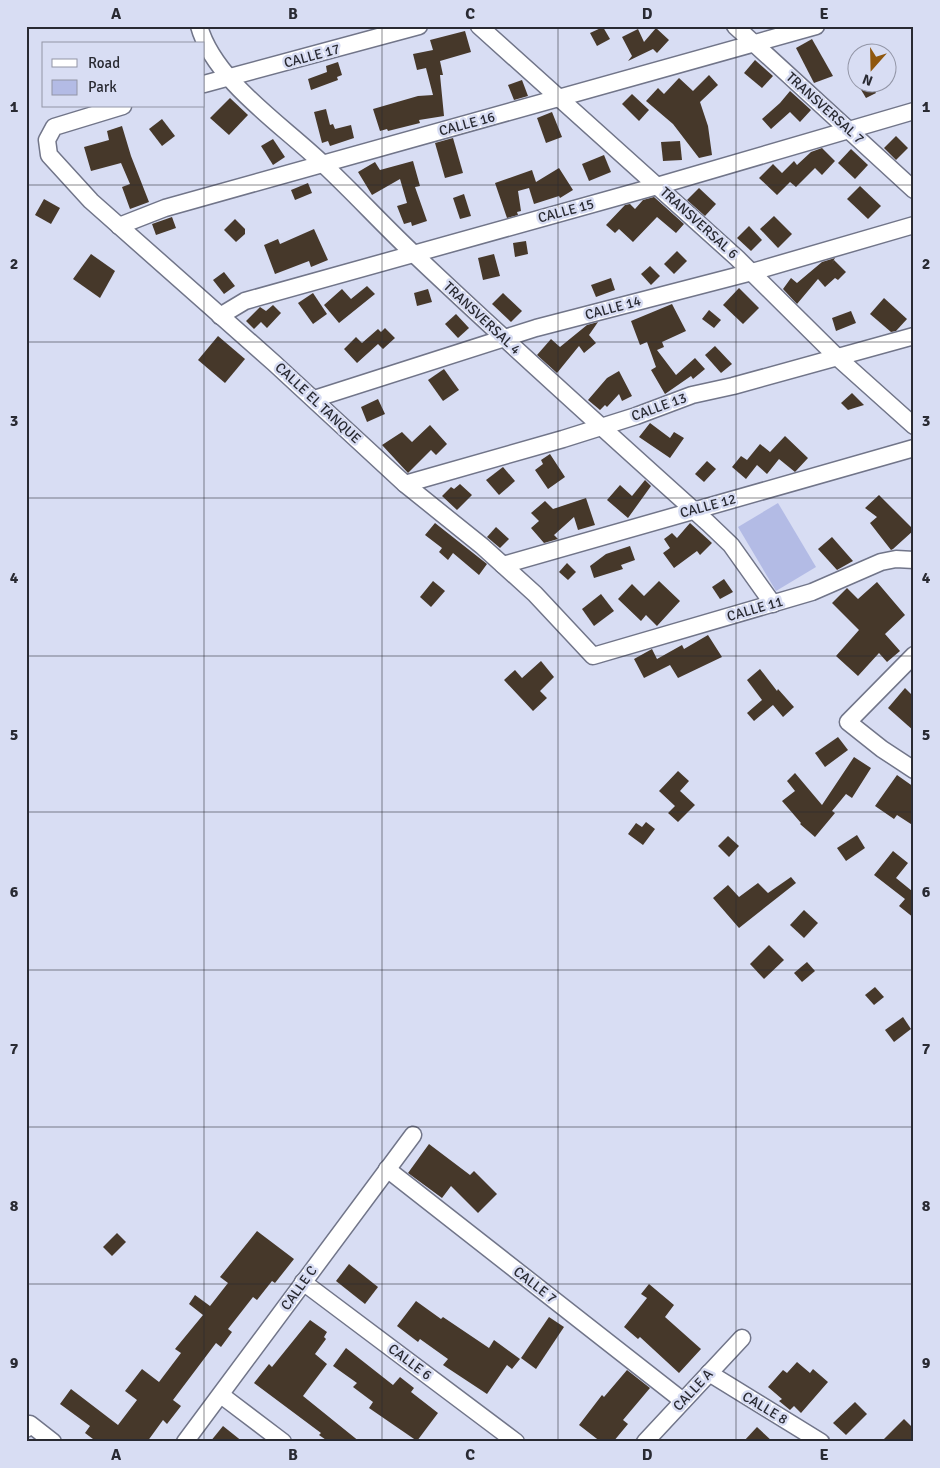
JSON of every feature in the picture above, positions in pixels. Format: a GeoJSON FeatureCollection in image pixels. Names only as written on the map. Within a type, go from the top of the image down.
{"type":"FeatureCollection","features":[{"type":"Feature","properties":{"kind":"street","name":"TRANSVERSAL 4"},"geometry":{"type":"LineString","coordinates":[[199,26],[211,54],[228,78],[323,164],[413,254],[503,338],[731,545],[772,604]]}},
{"type":"Feature","properties":{"kind":"street","name":"CALLE 17"},"geometry":{"type":"LineString","coordinates":[[205,84],[419,26]]}},
{"type":"Feature","properties":{"kind":"street","name":"TRANSVERSAL 6"},"geometry":{"type":"LineString","coordinates":[[479,26],[752,272],[837,356],[914,426]]}},
{"type":"Feature","properties":{"kind":"street","name":"TRANSVERSAL 7"},"geometry":{"type":"LineString","coordinates":[[735,26],[914,190]]}},
{"type":"Feature","properties":{"kind":"street","name":"CALLE 16"},"geometry":{"type":"LineString","coordinates":[[119,226],[165,208],[816,26]]}},
{"type":"Feature","properties":{"kind":"street","name":"CALLE EL TANQUE"},"geometry":{"type":"LineString","coordinates":[[116,108],[54,127],[47,140],[47,148],[49,155],[66,176],[119,226],[314,399],[405,484],[535,594],[592,656]]}},
{"type":"Feature","properties":{"kind":"street","name":"CALLE 15"},"geometry":{"type":"LineString","coordinates":[[220,316],[245,302],[657,186],[914,111]]}},
{"type":"Feature","properties":{"kind":"street","name":"CALLE 14"},"geometry":{"type":"LineString","coordinates":[[314,399],[503,338],[752,272],[914,225]]}},
{"type":"Feature","properties":{"kind":"street","name":"CALLE 13"},"geometry":{"type":"LineString","coordinates":[[405,484],[601,427],[692,395],[733,386],[914,336]]}},
{"type":"Feature","properties":{"kind":"street","name":"CALLE 12"},"geometry":{"type":"LineString","coordinates":[[503,566],[914,448]]}},
{"type":"Feature","properties":{"kind":"street","name":"CALLE 11"},"geometry":{"type":"LineString","coordinates":[[592,656],[812,592],[881,562],[896,559],[914,560]]}},
{"type":"Feature","properties":{"kind":"street"},"geometry":{"type":"LineString","coordinates":[[914,655],[848,722],[882,749],[914,770]]}},
{"type":"Feature","properties":{"kind":"street","name":"CALLE C"},"geometry":{"type":"LineString","coordinates":[[185,1442],[413,1135]]}},
{"type":"Feature","properties":{"kind":"street","name":"CALLE 7"},"geometry":{"type":"LineString","coordinates":[[387,1169],[683,1400]]}},
{"type":"Feature","properties":{"kind":"street","name":"CALLE 6"},"geometry":{"type":"LineString","coordinates":[[303,1282],[516,1442]]}},
{"type":"Feature","properties":{"kind":"street","name":"CALLE A"},"geometry":{"type":"LineString","coordinates":[[645,1442],[742,1338]]}},
{"type":"Feature","properties":{"kind":"street","name":"CALLE 8"},"geometry":{"type":"LineString","coordinates":[[709,1373],[821,1442]]}},
{"type":"Feature","properties":{"kind":"street"},"geometry":{"type":"LineString","coordinates":[[221,1395],[283,1442]]}},
{"type":"Feature","properties":{"kind":"street"},"geometry":{"type":"LineString","coordinates":[[28,1426],[53,1442]]}},
{"type":"Feature","properties":{"kind":"green space"},"geometry":{"type":"Polygon","coordinates":[[[778,503],[816,567],[776,591],[738,527],[778,503]]]}},
{"type":"Feature","properties":{"kind":"building"},"geometry":{"type":"Polygon","coordinates":[[[603,27],[610,39],[597,46],[590,33],[603,27]]]}},
{"type":"Feature","properties":{"kind":"building"},"geometry":{"type":"Polygon","coordinates":[[[656,28],[669,40],[657,53],[653,49],[628,61],[632,56],[622,37],[638,29],[644,42],[656,28]]]}},
{"type":"Feature","properties":{"kind":"building"},"geometry":{"type":"Polygon","coordinates":[[[465,31],[471,52],[440,61],[443,75],[440,75],[444,116],[419,120],[420,123],[388,131],[387,129],[380,131],[373,109],[418,96],[433,95],[426,68],[417,70],[413,54],[433,50],[430,40],[465,31]]]}},
{"type":"Feature","properties":{"kind":"building"},"geometry":{"type":"Polygon","coordinates":[[[812,39],[833,76],[814,83],[796,48],[812,39]]]}},
{"type":"Feature","properties":{"kind":"building"},"geometry":{"type":"Polygon","coordinates":[[[755,60],[773,76],[762,88],[744,73],[755,60]]]}},
{"type":"Feature","properties":{"kind":"building"},"geometry":{"type":"Polygon","coordinates":[[[338,62],[342,75],[337,77],[338,80],[311,90],[308,79],[327,72],[326,66],[338,62]]]}},
{"type":"Feature","properties":{"kind":"building"},"geometry":{"type":"Polygon","coordinates":[[[709,75],[718,85],[700,102],[708,126],[712,155],[699,158],[673,124],[646,101],[658,88],[664,94],[679,78],[693,91],[709,75]]]}},
{"type":"Feature","properties":{"kind":"building"},"geometry":{"type":"Polygon","coordinates":[[[522,80],[528,96],[514,100],[508,85],[522,80]]]}},
{"type":"Feature","properties":{"kind":"building"},"geometry":{"type":"Polygon","coordinates":[[[790,91],[811,110],[800,122],[790,112],[771,129],[762,119],[790,91]]]}},
{"type":"Feature","properties":{"kind":"building"},"geometry":{"type":"Polygon","coordinates":[[[862,92],[875,92],[876,93],[866,98],[862,92]]]}},
{"type":"Feature","properties":{"kind":"building"},"geometry":{"type":"Polygon","coordinates":[[[632,94],[649,110],[639,121],[622,104],[632,94]]]}},
{"type":"Feature","properties":{"kind":"building"},"geometry":{"type":"Polygon","coordinates":[[[230,98],[248,115],[229,135],[210,118],[230,98]]]}},
{"type":"Feature","properties":{"kind":"building"},"geometry":{"type":"Polygon","coordinates":[[[326,109],[330,125],[333,124],[335,129],[351,125],[354,138],[330,146],[328,141],[322,143],[314,112],[326,109]]]}},
{"type":"Feature","properties":{"kind":"building"},"geometry":{"type":"Polygon","coordinates":[[[552,112],[562,137],[546,143],[537,118],[552,112]]]}},
{"type":"Feature","properties":{"kind":"building"},"geometry":{"type":"Polygon","coordinates":[[[162,119],[175,136],[162,146],[149,129],[162,119]]]}},
{"type":"Feature","properties":{"kind":"building"},"geometry":{"type":"Polygon","coordinates":[[[122,126],[131,156],[149,202],[130,209],[122,187],[130,184],[121,163],[91,171],[84,147],[109,140],[107,131],[122,126]]]}},
{"type":"Feature","properties":{"kind":"building"},"geometry":{"type":"Polygon","coordinates":[[[896,136],[908,148],[896,160],[884,148],[896,136]]]}},
{"type":"Feature","properties":{"kind":"building"},"geometry":{"type":"Polygon","coordinates":[[[453,138],[463,173],[445,178],[435,143],[453,138]]]}},
{"type":"Feature","properties":{"kind":"building"},"geometry":{"type":"Polygon","coordinates":[[[273,139],[285,157],[273,165],[261,146],[273,139]]]}},
{"type":"Feature","properties":{"kind":"building"},"geometry":{"type":"Polygon","coordinates":[[[680,141],[682,160],[663,161],[661,142],[680,141]]]}},
{"type":"Feature","properties":{"kind":"building"},"geometry":{"type":"Polygon","coordinates":[[[822,148],[835,161],[822,175],[815,168],[796,187],[790,182],[777,195],[759,178],[773,164],[782,173],[794,161],[797,165],[811,152],[822,148]]]}},
{"type":"Feature","properties":{"kind":"building"},"geometry":{"type":"Polygon","coordinates":[[[851,149],[868,165],[855,179],[838,163],[851,149]]]}},
{"type":"Feature","properties":{"kind":"building"},"geometry":{"type":"Polygon","coordinates":[[[604,155],[611,172],[589,181],[582,164],[604,155]]]}},
{"type":"Feature","properties":{"kind":"building"},"geometry":{"type":"Polygon","coordinates":[[[413,161],[420,186],[415,187],[427,221],[412,226],[411,222],[404,224],[397,206],[407,203],[400,179],[372,195],[358,172],[375,162],[380,170],[413,161]]]}},
{"type":"Feature","properties":{"kind":"building"},"geometry":{"type":"Polygon","coordinates":[[[559,168],[573,190],[560,198],[559,196],[534,204],[529,188],[518,191],[521,211],[517,212],[518,215],[507,218],[495,183],[532,170],[536,182],[559,168]]]}},
{"type":"Feature","properties":{"kind":"building"},"geometry":{"type":"Polygon","coordinates":[[[308,183],[312,193],[295,200],[291,190],[308,183]]]}},
{"type":"Feature","properties":{"kind":"building"},"geometry":{"type":"Polygon","coordinates":[[[860,186],[881,206],[868,219],[847,199],[860,186]]]}},
{"type":"Feature","properties":{"kind":"building"},"geometry":{"type":"Polygon","coordinates":[[[699,188],[716,204],[705,216],[687,200],[699,188]]]}},
{"type":"Feature","properties":{"kind":"building"},"geometry":{"type":"Polygon","coordinates":[[[464,194],[471,216],[460,219],[453,198],[464,194]]]}},
{"type":"Feature","properties":{"kind":"building"},"geometry":{"type":"Polygon","coordinates":[[[654,197],[684,224],[676,233],[657,217],[633,242],[619,229],[615,233],[606,225],[625,205],[630,204],[635,209],[643,200],[654,197]]]}},
{"type":"Feature","properties":{"kind":"building"},"geometry":{"type":"Polygon","coordinates":[[[44,199],[60,208],[51,224],[35,215],[44,199]]]}},
{"type":"Feature","properties":{"kind":"building"},"geometry":{"type":"Polygon","coordinates":[[[774,216],[792,234],[778,248],[760,229],[774,216]]]}},
{"type":"Feature","properties":{"kind":"building"},"geometry":{"type":"Polygon","coordinates":[[[172,217],[176,228],[156,235],[152,224],[172,217]]]}},
{"type":"Feature","properties":{"kind":"building"},"geometry":{"type":"Polygon","coordinates":[[[235,219],[245,229],[245,234],[236,242],[224,230],[235,219]]]}},
{"type":"Feature","properties":{"kind":"building"},"geometry":{"type":"Polygon","coordinates":[[[749,226],[762,240],[751,251],[737,238],[749,226]]]}},
{"type":"Feature","properties":{"kind":"building"},"geometry":{"type":"Polygon","coordinates":[[[314,229],[328,260],[311,267],[309,261],[275,274],[264,245],[278,239],[280,244],[314,229]]]}},
{"type":"Feature","properties":{"kind":"building"},"geometry":{"type":"Polygon","coordinates":[[[526,241],[528,254],[515,257],[513,243],[526,241]]]}},
{"type":"Feature","properties":{"kind":"building"},"geometry":{"type":"Polygon","coordinates":[[[677,251],[687,261],[674,274],[664,264],[677,251]]]}},
{"type":"Feature","properties":{"kind":"building"},"geometry":{"type":"Polygon","coordinates":[[[91,254],[115,271],[100,298],[73,279],[91,254]]]}},
{"type":"Feature","properties":{"kind":"building"},"geometry":{"type":"Polygon","coordinates":[[[494,254],[500,276],[483,280],[478,258],[494,254]]]}},
{"type":"Feature","properties":{"kind":"building"},"geometry":{"type":"Polygon","coordinates":[[[835,258],[832,263],[834,260],[846,272],[838,280],[835,278],[825,287],[818,279],[797,304],[783,289],[791,278],[797,283],[822,262],[835,258]]]}},
{"type":"Feature","properties":{"kind":"building"},"geometry":{"type":"Polygon","coordinates":[[[650,266],[660,276],[651,285],[641,274],[650,266]]]}},
{"type":"Feature","properties":{"kind":"building"},"geometry":{"type":"Polygon","coordinates":[[[224,272],[235,286],[224,294],[213,280],[224,272]]]}},
{"type":"Feature","properties":{"kind":"building"},"geometry":{"type":"Polygon","coordinates":[[[611,278],[615,290],[596,297],[591,285],[611,278]]]}},
{"type":"Feature","properties":{"kind":"building"},"geometry":{"type":"Polygon","coordinates":[[[367,286],[375,294],[339,323],[324,305],[342,289],[351,299],[367,286]]]}},
{"type":"Feature","properties":{"kind":"building"},"geometry":{"type":"Polygon","coordinates":[[[739,288],[759,308],[743,324],[723,305],[739,288]]]}},
{"type":"Feature","properties":{"kind":"building"},"geometry":{"type":"Polygon","coordinates":[[[428,289],[432,302],[417,306],[414,293],[428,289]]]}},
{"type":"Feature","properties":{"kind":"building"},"geometry":{"type":"Polygon","coordinates":[[[313,293],[327,314],[313,324],[298,303],[313,293]]]}},
{"type":"Feature","properties":{"kind":"building"},"geometry":{"type":"Polygon","coordinates":[[[503,293],[522,311],[511,322],[492,304],[503,293]]]}},
{"type":"Feature","properties":{"kind":"building"},"geometry":{"type":"Polygon","coordinates":[[[884,298],[907,319],[896,331],[891,332],[870,314],[884,298]]]}},
{"type":"Feature","properties":{"kind":"building"},"geometry":{"type":"Polygon","coordinates":[[[672,304],[686,331],[662,342],[664,347],[657,350],[676,375],[695,358],[705,369],[693,379],[691,376],[665,394],[651,370],[656,367],[647,342],[640,345],[631,321],[672,304]]]}},
{"type":"Feature","properties":{"kind":"building"},"geometry":{"type":"Polygon","coordinates":[[[273,305],[281,313],[267,328],[261,322],[254,329],[246,321],[260,307],[266,311],[273,305]]]}},
{"type":"Feature","properties":{"kind":"building"},"geometry":{"type":"Polygon","coordinates":[[[709,310],[721,320],[714,328],[702,319],[709,310]]]}},
{"type":"Feature","properties":{"kind":"building"},"geometry":{"type":"Polygon","coordinates":[[[851,311],[856,323],[836,331],[832,318],[851,311]]]}},
{"type":"Feature","properties":{"kind":"building"},"geometry":{"type":"Polygon","coordinates":[[[456,314],[469,328],[458,338],[445,324],[456,314]]]}},
{"type":"Feature","properties":{"kind":"building"},"geometry":{"type":"Polygon","coordinates":[[[598,322],[589,335],[596,343],[584,353],[579,346],[557,373],[537,355],[551,339],[560,347],[587,325],[598,322]]]}},
{"type":"Feature","properties":{"kind":"building"},"geometry":{"type":"Polygon","coordinates":[[[385,328],[395,338],[383,349],[378,344],[357,363],[344,349],[356,337],[362,343],[378,329],[381,332],[385,328]]]}},
{"type":"Feature","properties":{"kind":"building"},"geometry":{"type":"Polygon","coordinates":[[[218,336],[245,359],[225,383],[198,360],[218,336]]]}},
{"type":"Feature","properties":{"kind":"building"},"geometry":{"type":"Polygon","coordinates":[[[715,346],[732,364],[721,373],[705,355],[715,346]]]}},
{"type":"Feature","properties":{"kind":"building"},"geometry":{"type":"Polygon","coordinates":[[[444,369],[459,390],[443,401],[428,380],[444,369]]]}},
{"type":"Feature","properties":{"kind":"building"},"geometry":{"type":"Polygon","coordinates":[[[619,371],[632,396],[622,401],[619,394],[607,407],[605,405],[600,410],[588,400],[607,378],[619,371]]]}},
{"type":"Feature","properties":{"kind":"building"},"geometry":{"type":"Polygon","coordinates":[[[852,393],[864,405],[848,410],[841,403],[852,393]]]}},
{"type":"Feature","properties":{"kind":"building"},"geometry":{"type":"Polygon","coordinates":[[[378,399],[385,414],[367,422],[361,407],[378,399]]]}},
{"type":"Feature","properties":{"kind":"building"},"geometry":{"type":"Polygon","coordinates":[[[650,423],[670,438],[674,432],[684,438],[670,458],[639,437],[650,423]]]}},
{"type":"Feature","properties":{"kind":"building"},"geometry":{"type":"Polygon","coordinates":[[[430,425],[447,444],[436,455],[431,450],[408,473],[382,445],[402,432],[412,442],[430,425]]]}},
{"type":"Feature","properties":{"kind":"building"},"geometry":{"type":"Polygon","coordinates":[[[785,436],[808,458],[795,472],[779,459],[767,474],[757,465],[746,479],[732,467],[741,456],[747,460],[760,444],[770,452],[785,436]]]}},
{"type":"Feature","properties":{"kind":"building"},"geometry":{"type":"Polygon","coordinates":[[[550,454],[565,477],[548,489],[535,470],[543,464],[541,460],[550,454]]]}},
{"type":"Feature","properties":{"kind":"building"},"geometry":{"type":"Polygon","coordinates":[[[707,461],[716,469],[704,482],[695,474],[707,461]]]}},
{"type":"Feature","properties":{"kind":"building"},"geometry":{"type":"Polygon","coordinates":[[[503,467],[515,481],[499,495],[486,480],[503,467]]]}},
{"type":"Feature","properties":{"kind":"building"},"geometry":{"type":"Polygon","coordinates":[[[645,480],[651,486],[628,518],[607,500],[620,485],[632,496],[645,480]]]}},
{"type":"Feature","properties":{"kind":"building"},"geometry":{"type":"Polygon","coordinates":[[[460,484],[472,495],[457,510],[442,496],[451,487],[454,489],[460,484]]]}},
{"type":"Feature","properties":{"kind":"building"},"geometry":{"type":"Polygon","coordinates":[[[879,495],[914,530],[891,550],[870,523],[877,517],[865,508],[879,495]]]}},
{"type":"Feature","properties":{"kind":"building"},"geometry":{"type":"Polygon","coordinates":[[[586,498],[595,525],[578,530],[574,517],[554,535],[558,539],[544,543],[531,528],[539,521],[531,513],[545,501],[553,509],[586,498]]]}},
{"type":"Feature","properties":{"kind":"building"},"geometry":{"type":"Polygon","coordinates":[[[435,523],[487,564],[479,575],[453,553],[448,560],[439,552],[442,548],[425,535],[435,523]]]}},
{"type":"Feature","properties":{"kind":"building"},"geometry":{"type":"Polygon","coordinates":[[[690,523],[712,543],[700,555],[697,551],[674,568],[663,553],[670,548],[664,539],[672,533],[677,538],[690,523]]]}},
{"type":"Feature","properties":{"kind":"building"},"geometry":{"type":"Polygon","coordinates":[[[496,527],[509,539],[500,548],[487,537],[496,527]]]}},
{"type":"Feature","properties":{"kind":"building"},"geometry":{"type":"Polygon","coordinates":[[[832,537],[853,561],[837,570],[818,549],[832,537]]]}},
{"type":"Feature","properties":{"kind":"building"},"geometry":{"type":"Polygon","coordinates":[[[630,546],[635,560],[621,565],[623,569],[594,578],[590,566],[606,554],[630,546]]]}},
{"type":"Feature","properties":{"kind":"building"},"geometry":{"type":"Polygon","coordinates":[[[567,563],[576,572],[568,580],[559,572],[567,563]]]}},
{"type":"Feature","properties":{"kind":"building"},"geometry":{"type":"Polygon","coordinates":[[[724,579],[733,592],[720,599],[712,587],[724,579]]]}},
{"type":"Feature","properties":{"kind":"building"},"geometry":{"type":"Polygon","coordinates":[[[433,581],[445,591],[431,607],[420,597],[433,581]]]}},
{"type":"Feature","properties":{"kind":"building"},"geometry":{"type":"Polygon","coordinates":[[[659,581],[680,601],[657,626],[646,615],[641,621],[618,599],[632,584],[644,596],[659,581]]]}},
{"type":"Feature","properties":{"kind":"building"},"geometry":{"type":"Polygon","coordinates":[[[877,582],[905,615],[885,634],[900,651],[887,662],[879,653],[858,676],[836,656],[859,630],[832,603],[847,588],[858,599],[877,582]]]}},
{"type":"Feature","properties":{"kind":"building"},"geometry":{"type":"Polygon","coordinates":[[[601,594],[614,611],[594,626],[582,609],[601,594]]]}},
{"type":"Feature","properties":{"kind":"building"},"geometry":{"type":"Polygon","coordinates":[[[708,635],[722,657],[678,678],[670,665],[644,678],[634,659],[652,649],[657,659],[682,645],[684,649],[708,635]]]}},
{"type":"Feature","properties":{"kind":"building"},"geometry":{"type":"Polygon","coordinates":[[[541,661],[554,677],[540,691],[547,698],[533,711],[504,680],[515,670],[522,678],[541,661]]]}},
{"type":"Feature","properties":{"kind":"building"},"geometry":{"type":"Polygon","coordinates":[[[760,669],[777,691],[778,689],[794,707],[783,717],[773,705],[754,721],[747,713],[762,700],[747,680],[760,669]]]}},
{"type":"Feature","properties":{"kind":"building"},"geometry":{"type":"Polygon","coordinates":[[[905,688],[914,697],[914,731],[888,708],[905,688]]]}},
{"type":"Feature","properties":{"kind":"building"},"geometry":{"type":"Polygon","coordinates":[[[838,737],[848,750],[825,767],[815,753],[838,737]]]}},
{"type":"Feature","properties":{"kind":"building"},"geometry":{"type":"Polygon","coordinates":[[[854,757],[871,768],[852,798],[846,794],[832,811],[835,813],[815,837],[800,824],[782,801],[795,791],[787,781],[795,773],[822,805],[854,757]]]}},
{"type":"Feature","properties":{"kind":"building"},"geometry":{"type":"Polygon","coordinates":[[[678,771],[689,781],[680,791],[695,805],[678,822],[668,813],[675,806],[659,791],[678,771]]]}},
{"type":"Feature","properties":{"kind":"building"},"geometry":{"type":"Polygon","coordinates":[[[897,775],[914,787],[914,826],[897,815],[894,819],[875,806],[897,775]]]}},
{"type":"Feature","properties":{"kind":"building"},"geometry":{"type":"Polygon","coordinates":[[[646,822],[655,829],[643,845],[628,834],[636,823],[642,827],[646,822]]]}},
{"type":"Feature","properties":{"kind":"building"},"geometry":{"type":"Polygon","coordinates":[[[857,835],[865,848],[846,861],[837,848],[857,835]]]}},
{"type":"Feature","properties":{"kind":"building"},"geometry":{"type":"Polygon","coordinates":[[[728,836],[739,846],[729,857],[718,846],[728,836]]]}},
{"type":"Feature","properties":{"kind":"building"},"geometry":{"type":"Polygon","coordinates":[[[893,851],[908,863],[896,878],[912,891],[914,889],[914,918],[899,906],[905,899],[874,875],[893,851]]]}},
{"type":"Feature","properties":{"kind":"building"},"geometry":{"type":"Polygon","coordinates":[[[791,877],[796,883],[739,928],[713,898],[728,885],[739,897],[758,883],[768,893],[791,877]]]}},
{"type":"Feature","properties":{"kind":"building"},"geometry":{"type":"Polygon","coordinates":[[[804,910],[818,923],[804,938],[790,925],[804,910]]]}},
{"type":"Feature","properties":{"kind":"building"},"geometry":{"type":"Polygon","coordinates":[[[769,945],[784,960],[764,979],[750,964],[769,945]]]}},
{"type":"Feature","properties":{"kind":"building"},"geometry":{"type":"Polygon","coordinates":[[[807,962],[815,971],[802,982],[794,973],[807,962]]]}},
{"type":"Feature","properties":{"kind":"building"},"geometry":{"type":"Polygon","coordinates":[[[875,987],[884,997],[874,1005],[865,995],[875,987]]]}},
{"type":"Feature","properties":{"kind":"building"},"geometry":{"type":"Polygon","coordinates":[[[903,1017],[911,1029],[894,1042],[885,1030],[903,1017]]]}},
{"type":"Feature","properties":{"kind":"building"},"geometry":{"type":"Polygon","coordinates":[[[429,1144],[470,1175],[474,1171],[497,1194],[478,1213],[451,1186],[442,1198],[408,1173],[429,1144]]]}},
{"type":"Feature","properties":{"kind":"building"},"geometry":{"type":"Polygon","coordinates":[[[257,1231],[294,1259],[275,1283],[272,1281],[257,1300],[253,1297],[228,1329],[232,1332],[221,1347],[216,1343],[173,1400],[181,1406],[167,1424],[163,1420],[147,1442],[97,1442],[85,1433],[90,1426],[60,1404],[71,1389],[118,1425],[137,1400],[125,1391],[142,1369],[159,1382],[181,1353],[175,1349],[203,1315],[189,1304],[195,1295],[210,1306],[228,1283],[220,1277],[257,1231]]]}},
{"type":"Feature","properties":{"kind":"building"},"geometry":{"type":"Polygon","coordinates":[[[117,1233],[126,1242],[112,1256],[103,1247],[117,1233]]]}},
{"type":"Feature","properties":{"kind":"building"},"geometry":{"type":"Polygon","coordinates":[[[349,1264],[378,1287],[365,1304],[336,1281],[349,1264]]]}},
{"type":"Feature","properties":{"kind":"building"},"geometry":{"type":"Polygon","coordinates":[[[649,1284],[674,1305],[665,1317],[701,1349],[679,1373],[640,1337],[638,1339],[624,1327],[647,1298],[641,1294],[649,1284]]]}},
{"type":"Feature","properties":{"kind":"building"},"geometry":{"type":"Polygon","coordinates":[[[416,1301],[441,1319],[443,1317],[489,1348],[494,1340],[520,1359],[512,1369],[507,1365],[487,1394],[443,1365],[448,1359],[420,1339],[418,1342],[397,1326],[416,1301]]]}},
{"type":"Feature","properties":{"kind":"building"},"geometry":{"type":"Polygon","coordinates":[[[549,1317],[564,1327],[536,1369],[521,1358],[549,1317]]]}},
{"type":"Feature","properties":{"kind":"building"},"geometry":{"type":"Polygon","coordinates":[[[310,1320],[327,1332],[324,1337],[326,1339],[315,1354],[327,1364],[303,1396],[360,1442],[329,1442],[319,1435],[321,1433],[254,1383],[269,1364],[272,1367],[310,1320]]]}},
{"type":"Feature","properties":{"kind":"building"},"geometry":{"type":"Polygon","coordinates":[[[346,1348],[393,1385],[400,1377],[414,1388],[411,1392],[438,1413],[417,1441],[369,1408],[373,1402],[353,1387],[357,1383],[333,1366],[346,1348]]]}},
{"type":"Feature","properties":{"kind":"building"},"geometry":{"type":"Polygon","coordinates":[[[797,1362],[810,1373],[813,1369],[828,1382],[801,1413],[794,1406],[790,1410],[779,1401],[782,1399],[768,1387],[783,1370],[787,1373],[797,1362]]]}},
{"type":"Feature","properties":{"kind":"building"},"geometry":{"type":"Polygon","coordinates":[[[627,1370],[650,1388],[623,1420],[628,1424],[613,1442],[601,1442],[579,1425],[602,1395],[604,1397],[627,1370]]]}},
{"type":"Feature","properties":{"kind":"building"},"geometry":{"type":"Polygon","coordinates":[[[855,1402],[867,1414],[846,1435],[833,1423],[855,1402]]]}},
{"type":"Feature","properties":{"kind":"building"},"geometry":{"type":"Polygon","coordinates":[[[904,1419],[914,1429],[914,1436],[908,1442],[881,1442],[904,1419]]]}},
{"type":"Feature","properties":{"kind":"building"},"geometry":{"type":"Polygon","coordinates":[[[223,1426],[243,1442],[210,1442],[223,1426]]]}},
{"type":"Feature","properties":{"kind":"building"},"geometry":{"type":"Polygon","coordinates":[[[757,1427],[773,1442],[743,1442],[757,1427]]]}}]}
